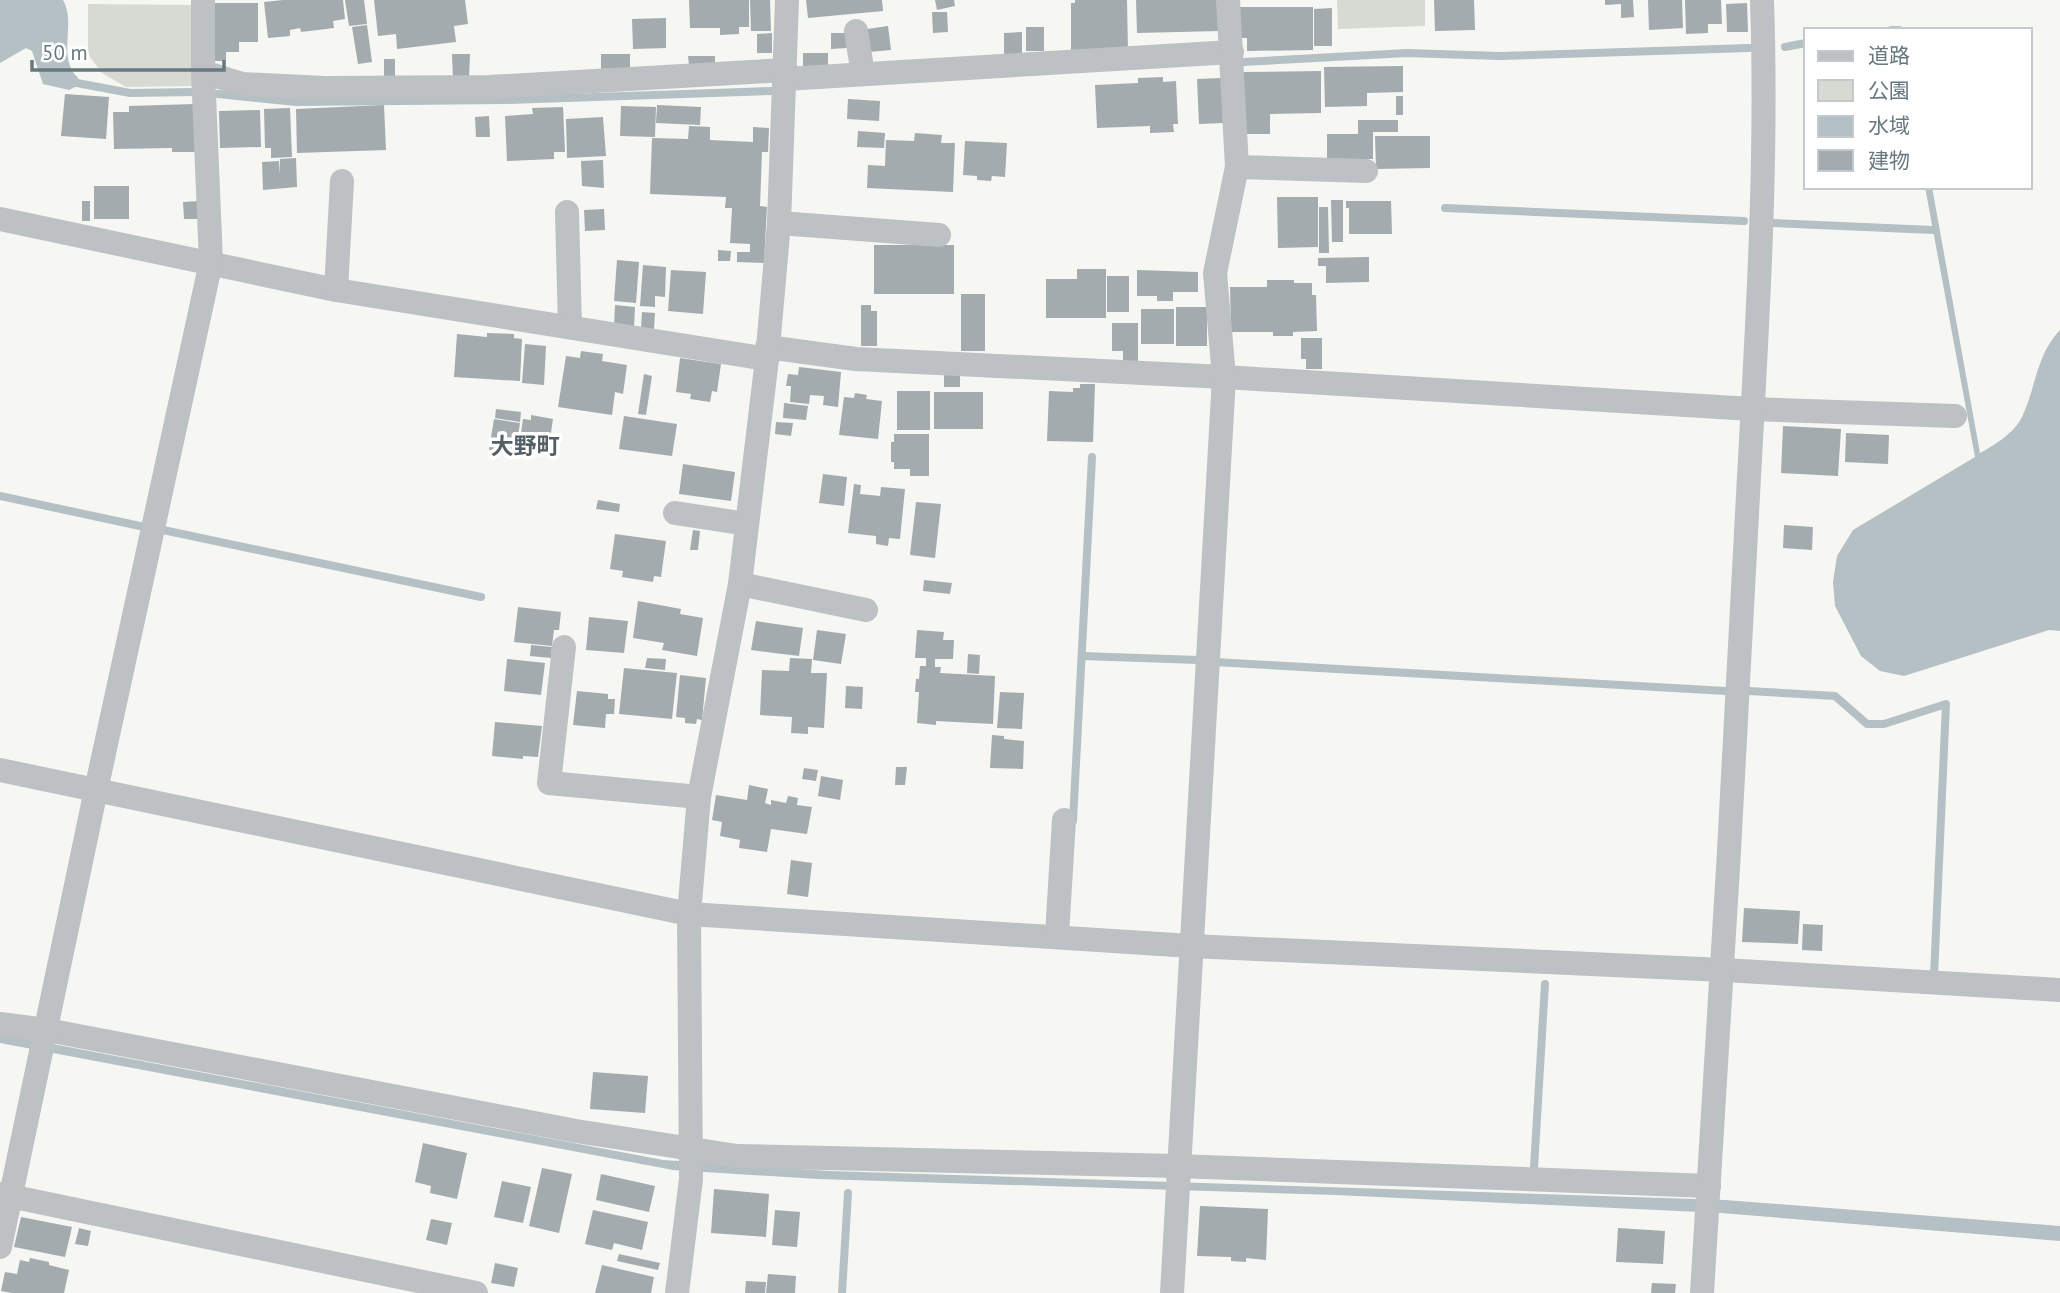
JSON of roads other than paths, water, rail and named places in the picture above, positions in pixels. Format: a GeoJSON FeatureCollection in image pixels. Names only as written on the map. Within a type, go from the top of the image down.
{"type":"FeatureCollection","features":[{"type":"Feature","properties":{"kind":"street"},"geometry":{"type":"LineString","coordinates":[[0,1247],[5,1195],[45,1041],[96,790],[211,262],[203,72],[203,0]]}},
{"type":"Feature","properties":{"kind":"street"},"geometry":{"type":"LineString","coordinates":[[677,1293],[691,1159],[689,914],[699,797],[740,584],[767,353],[779,223],[787,0]]}},
{"type":"Feature","properties":{"kind":"street"},"geometry":{"type":"LineString","coordinates":[[1172,1293],[1224,377],[1215,273],[1237,167],[1228,0]]}},
{"type":"Feature","properties":{"kind":"street"},"geometry":{"type":"LineString","coordinates":[[1702,1293],[1724,970],[1752,410],[1765,89],[1762,0]]}},
{"type":"Feature","properties":{"kind":"street"},"geometry":{"type":"LineString","coordinates":[[856,31],[863,74]]}},
{"type":"Feature","properties":{"kind":"street"},"geometry":{"type":"LineString","coordinates":[[203,72],[242,84],[352,88],[489,88],[863,74],[1232,52]]}},
{"type":"Feature","properties":{"kind":"street"},"geometry":{"type":"LineString","coordinates":[[1237,167],[1366,171]]}},
{"type":"Feature","properties":{"kind":"street"},"geometry":{"type":"LineString","coordinates":[[336,290],[342,181]]}},
{"type":"Feature","properties":{"kind":"street"},"geometry":{"type":"LineString","coordinates":[[567,212],[570,327]]}},
{"type":"Feature","properties":{"kind":"street"},"geometry":{"type":"LineString","coordinates":[[0,219],[336,290],[570,327],[767,353],[1224,377],[1752,410],[1955,416]]}},
{"type":"Feature","properties":{"kind":"street"},"geometry":{"type":"LineString","coordinates":[[779,223],[939,235]]}},
{"type":"Feature","properties":{"kind":"street"},"geometry":{"type":"LineString","coordinates":[[674,513],[747,524]]}},
{"type":"Feature","properties":{"kind":"street"},"geometry":{"type":"LineString","coordinates":[[740,584],[866,610]]}},
{"type":"Feature","properties":{"kind":"street"},"geometry":{"type":"LineString","coordinates":[[564,647],[549,783],[699,797]]}},
{"type":"Feature","properties":{"kind":"street"},"geometry":{"type":"LineString","coordinates":[[0,771],[689,914],[1057,935],[1191,946],[1724,970],[2060,990]]}},
{"type":"Feature","properties":{"kind":"street"},"geometry":{"type":"LineString","coordinates":[[1057,935],[1064,820]]}},
{"type":"Feature","properties":{"kind":"street"},"geometry":{"type":"LineString","coordinates":[[0,1024],[45,1041],[562,1128],[691,1159],[737,1156],[1708,1200]]}},
{"type":"Feature","properties":{"kind":"street"},"geometry":{"type":"LineString","coordinates":[[5,1195],[461,1292]]}},
{"type":"Feature","properties":{"kind":"water"},"geometry":{"type":"Polygon","coordinates":[[[0,0],[63,0],[68,20],[68,60],[78,78],[77,86],[69,90],[43,84],[32,51],[26,48],[0,63],[0,0]]]}},
{"type":"Feature","properties":{"kind":"water"},"geometry":{"type":"Polygon","coordinates":[[[1925,189],[1932,189],[1980,453],[2004,438],[2019,423],[2046,350],[2060,330],[2060,631],[2049,630],[1904,676],[1880,671],[1861,656],[1835,606],[1833,582],[1837,556],[1853,530],[1975,457],[1925,189]]]}},
{"type":"Feature","properties":{"kind":"water"},"geometry":{"type":"Polygon","coordinates":[[[0,1034],[663,1160],[829,1171],[1725,1200],[2060,1226],[2060,1241],[1721,1213],[1336,1195],[818,1179],[673,1170],[0,1043],[0,1034]]]}},
{"type":"Feature","properties":{"kind":"waterway"},"geometry":{"type":"LineString","coordinates":[[1785,47],[1804,43]]}},
{"type":"Feature","properties":{"kind":"waterway"},"geometry":{"type":"LineString","coordinates":[[1243,62],[1407,53],[1499,56],[1749,48]]}},
{"type":"Feature","properties":{"kind":"waterway"},"geometry":{"type":"LineString","coordinates":[[77,83],[130,93],[195,92]]}},
{"type":"Feature","properties":{"kind":"waterway"},"geometry":{"type":"LineString","coordinates":[[218,94],[296,102],[505,100],[772,91]]}},
{"type":"Feature","properties":{"kind":"waterway"},"geometry":{"type":"LineString","coordinates":[[1445,208],[1744,221]]}},
{"type":"Feature","properties":{"kind":"waterway"},"geometry":{"type":"LineString","coordinates":[[1773,223],[1933,230]]}},
{"type":"Feature","properties":{"kind":"waterway"},"geometry":{"type":"LineString","coordinates":[[1073,821],[1092,457]]}},
{"type":"Feature","properties":{"kind":"waterway"},"geometry":{"type":"LineString","coordinates":[[0,496],[140,526]]}},
{"type":"Feature","properties":{"kind":"waterway"},"geometry":{"type":"LineString","coordinates":[[163,530],[481,597]]}},
{"type":"Feature","properties":{"kind":"waterway"},"geometry":{"type":"LineString","coordinates":[[1082,656],[1198,660]]}},
{"type":"Feature","properties":{"kind":"waterway"},"geometry":{"type":"LineString","coordinates":[[1215,662],[1726,691]]}},
{"type":"Feature","properties":{"kind":"waterway"},"geometry":{"type":"LineString","coordinates":[[1748,691],[1835,696],[1867,724],[1884,724],[1946,704],[1934,976]]}},
{"type":"Feature","properties":{"kind":"waterway"},"geometry":{"type":"LineString","coordinates":[[1534,1168],[1545,984]]}},
{"type":"Feature","properties":{"kind":"waterway"},"geometry":{"type":"LineString","coordinates":[[842,1293],[848,1193]]}},
{"type":"Feature","properties":{"kind":"district","name":"大野町"},"geometry":{"type":"Point","coordinates":[525,446]}}]}
